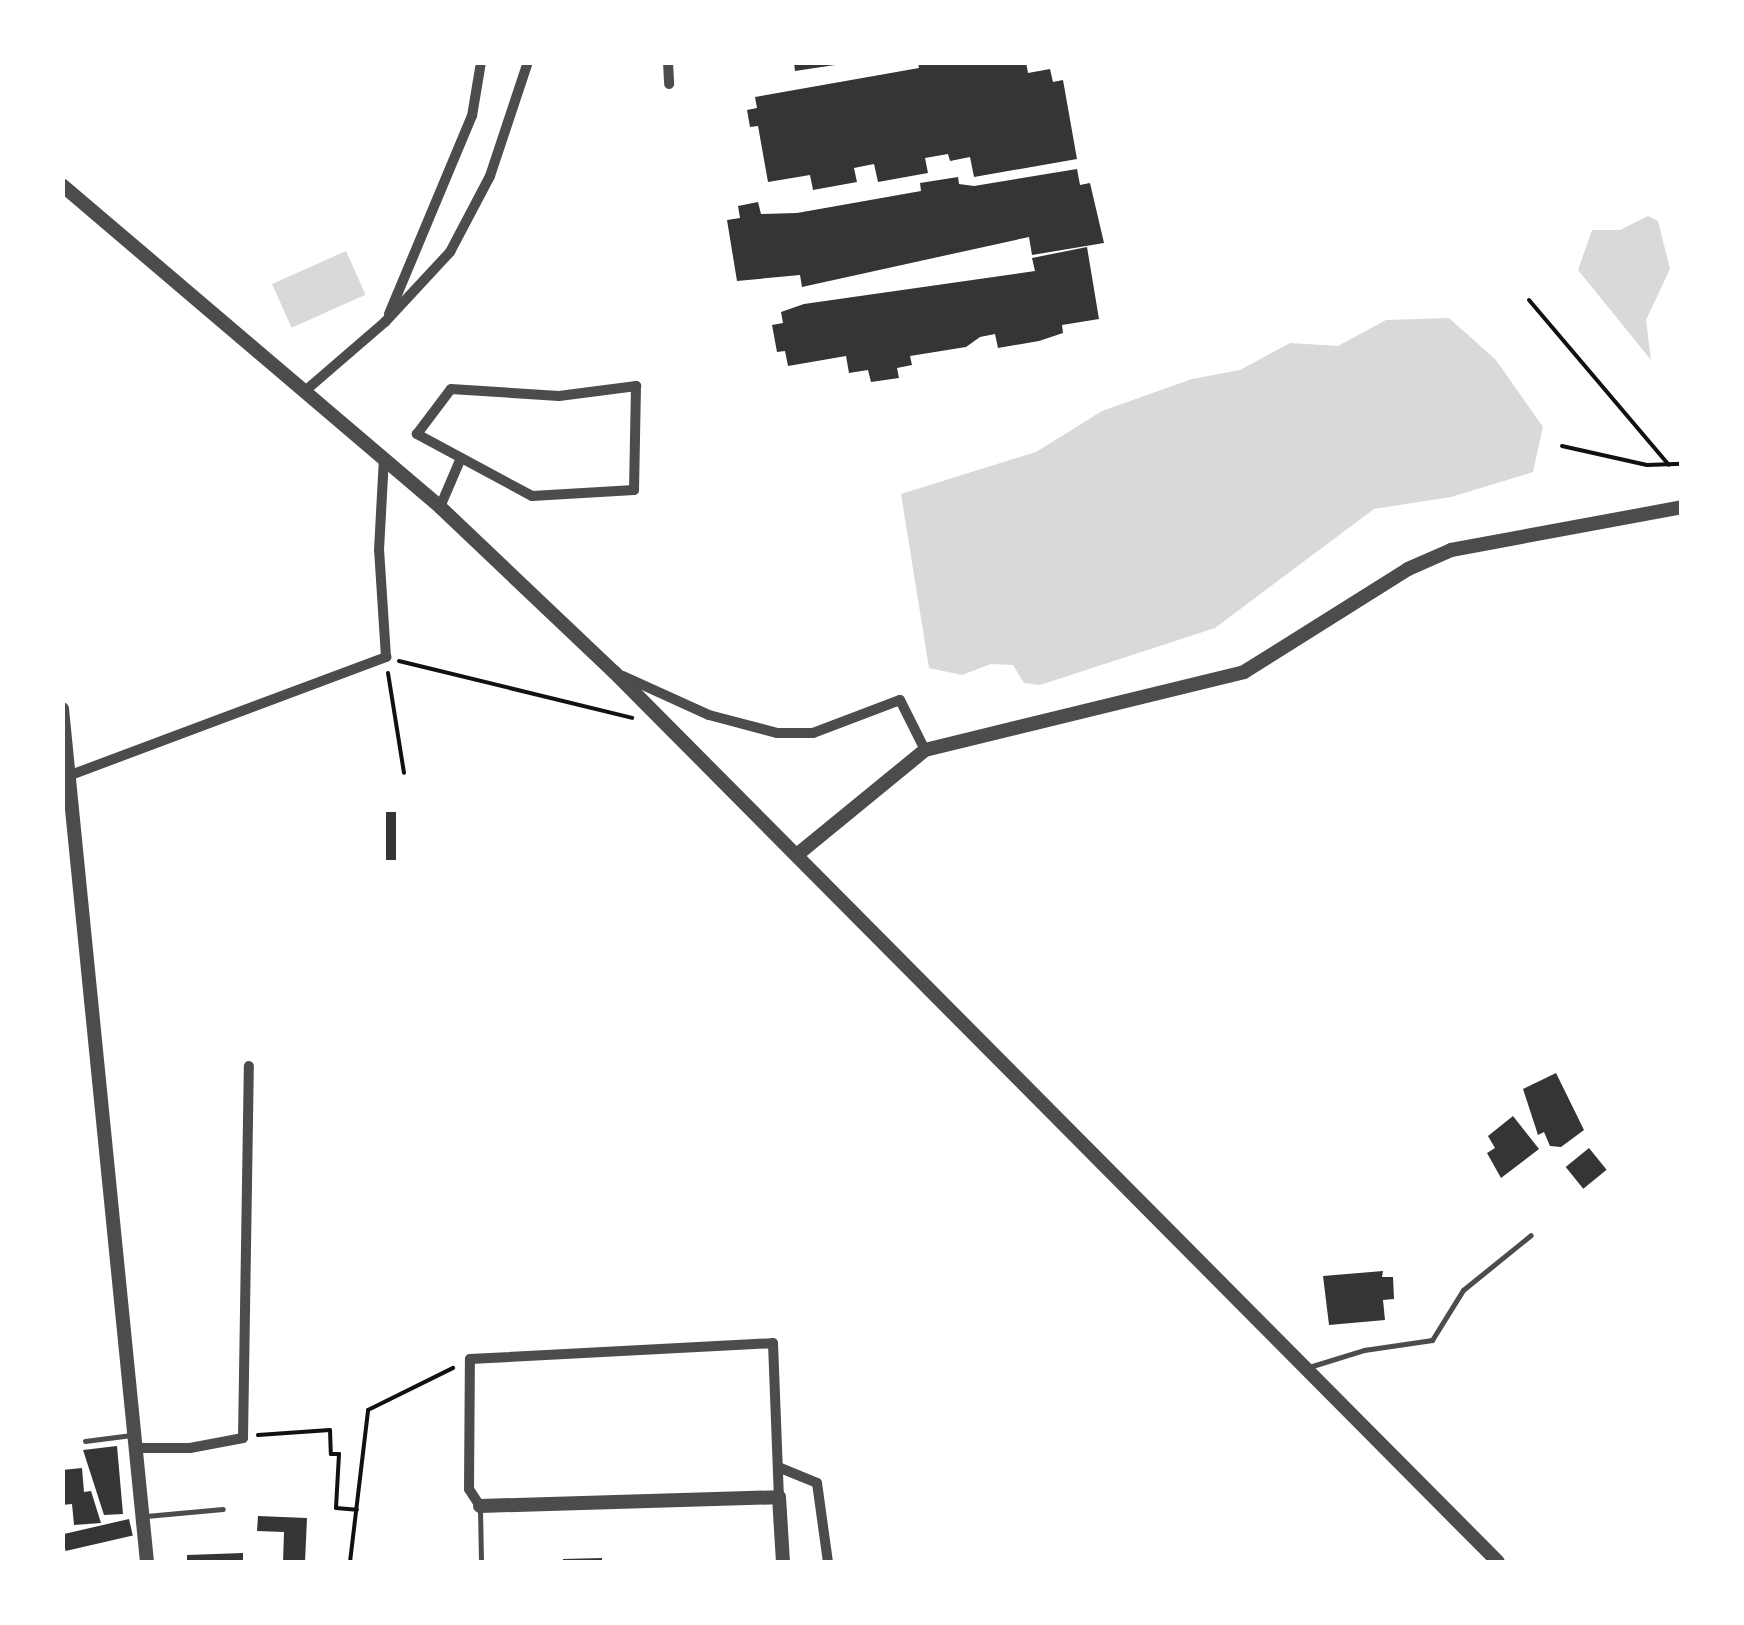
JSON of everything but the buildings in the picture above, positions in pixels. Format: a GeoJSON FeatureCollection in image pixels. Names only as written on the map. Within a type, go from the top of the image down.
{"type":"FeatureCollection","features":[{"type":"Feature","properties":{"kind":"street"},"geometry":{"type":"LineString","coordinates":[[386,322],[472,116],[481,62]]}},
{"type":"Feature","properties":{"kind":"street"},"geometry":{"type":"LineString","coordinates":[[305,392],[386,322],[450,252],[490,176],[528,62]]}},
{"type":"Feature","properties":{"kind":"street"},"geometry":{"type":"LineString","coordinates":[[668,62],[669,84]]}},
{"type":"Feature","properties":{"kind":"street"},"geometry":{"type":"LineString","coordinates":[[62,184],[440,507],[662,718],[1309,1366],[1498,1562]]}},
{"type":"Feature","properties":{"kind":"street"},"geometry":{"type":"LineString","coordinates":[[636,386],[634,490],[532,496],[461,458],[417,434],[451,389],[559,396],[636,386]]}},
{"type":"Feature","properties":{"kind":"street"},"geometry":{"type":"LineString","coordinates":[[68,776],[386,657],[378,550],[384,458]]}},
{"type":"Feature","properties":{"kind":"street"},"geometry":{"type":"LineString","coordinates":[[440,507],[461,458]]}},
{"type":"Feature","properties":{"kind":"street"},"geometry":{"type":"LineString","coordinates":[[798,854],[925,750],[1244,672],[1408,569],[1451,550],[1682,507]]}},
{"type":"Feature","properties":{"kind":"street"},"geometry":{"type":"LineString","coordinates":[[614,672],[710,716],[777,733],[813,733],[900,700],[925,750]]}},
{"type":"Feature","properties":{"kind":"street"},"geometry":{"type":"LineString","coordinates":[[62,708],[148,1562]]}},
{"type":"Feature","properties":{"kind":"street"},"geometry":{"type":"LineString","coordinates":[[135,1441],[190,1448],[243,1438],[249,1066]]}},
{"type":"Feature","properties":{"kind":"street"},"geometry":{"type":"LineString","coordinates":[[779,1496],[480,1506],[469,1489],[470,1358],[774,1343],[782,1562]]}},
{"type":"Feature","properties":{"kind":"street"},"geometry":{"type":"LineString","coordinates":[[778,1467],[817,1483],[828,1562]]}},
{"type":"Feature","properties":{"kind":"lane"},"geometry":{"type":"LineString","coordinates":[[1309,1366],[1364,1350],[1432,1340],[1463,1290],[1531,1235]]}},
{"type":"Feature","properties":{"kind":"lane"},"geometry":{"type":"LineString","coordinates":[[85,1440],[135,1441]]}},
{"type":"Feature","properties":{"kind":"lane"},"geometry":{"type":"LineString","coordinates":[[480,1506],[481,1562]]}},
{"type":"Feature","properties":{"kind":"lane"},"geometry":{"type":"LineString","coordinates":[[144,1516],[223,1509]]}},
{"type":"Feature","properties":{"kind":"path"},"geometry":{"type":"LineString","coordinates":[[1530,300],[1668,465]]}},
{"type":"Feature","properties":{"kind":"path"},"geometry":{"type":"LineString","coordinates":[[1562,446],[1668,465],[1682,464]]}},
{"type":"Feature","properties":{"kind":"path"},"geometry":{"type":"LineString","coordinates":[[404,773],[386,657],[617,718],[662,718]]}},
{"type":"Feature","properties":{"kind":"path"},"geometry":{"type":"LineString","coordinates":[[350,1562],[368,1410],[470,1358]]}},
{"type":"Feature","properties":{"kind":"path"},"geometry":{"type":"LineString","coordinates":[[243,1438],[330,1430],[331,1454],[339,1454],[336,1508],[358,1510]]}},
{"type":"Feature","properties":{"kind":"shaded area"},"geometry":{"type":"Polygon","coordinates":[[[1648,216],[1658,221],[1670,269],[1646,320],[1651,360],[1578,270],[1592,230],[1620,230],[1648,216]]]}},
{"type":"Feature","properties":{"kind":"shaded area"},"geometry":{"type":"Polygon","coordinates":[[[346,251],[366,295],[292,328],[272,284],[346,251]]]}},
{"type":"Feature","properties":{"kind":"shaded area"},"geometry":{"type":"Polygon","coordinates":[[[1449,318],[1496,360],[1543,427],[1533,472],[1451,497],[1374,509],[1215,628],[1040,685],[1024,683],[1013,665],[991,664],[962,675],[929,668],[901,494],[1036,452],[1102,411],[1192,379],[1240,370],[1290,343],[1338,346],[1386,320],[1449,318]]]}}]}
